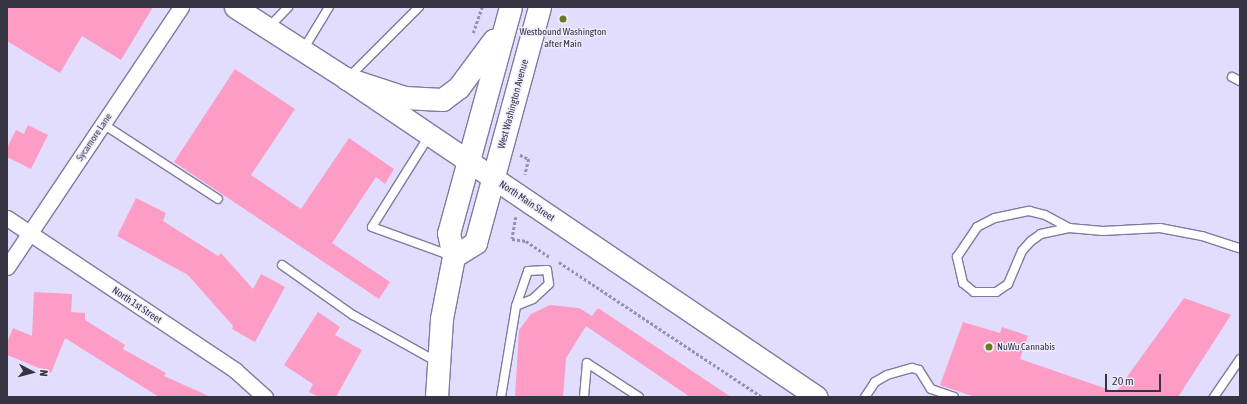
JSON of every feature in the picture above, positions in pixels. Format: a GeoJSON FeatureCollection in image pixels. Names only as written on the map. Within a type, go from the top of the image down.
{"type":"FeatureCollection","features":[{"type":"Feature","properties":{"kind":"main road","name":"North Main Street"},"geometry":{"type":"LineString","coordinates":[[235,7],[347,79],[817,397]]}},
{"type":"Feature","properties":{"kind":"main road","name":"West Washington Avenue"},"geometry":{"type":"LineString","coordinates":[[454,257],[476,243],[540,7]]}},
{"type":"Feature","properties":{"kind":"main road"},"geometry":{"type":"LineString","coordinates":[[347,79],[405,98],[442,100],[459,88],[476,68],[508,15]]}},
{"type":"Feature","properties":{"kind":"main road"},"geometry":{"type":"LineString","coordinates":[[437,397],[442,319],[454,257],[448,234],[508,15]]}},
{"type":"Feature","properties":{"kind":"street","name":"Sycamore Lane"},"geometry":{"type":"LineString","coordinates":[[7,267],[181,7]]}},
{"type":"Feature","properties":{"kind":"street","name":"North 1st Street"},"geometry":{"type":"LineString","coordinates":[[7,218],[236,371],[265,397]]}},
{"type":"Feature","properties":{"kind":"lane"},"geometry":{"type":"LineString","coordinates":[[268,28],[288,7]]}},
{"type":"Feature","properties":{"kind":"lane"},"geometry":{"type":"LineString","coordinates":[[303,51],[328,7]]}},
{"type":"Feature","properties":{"kind":"lane"},"geometry":{"type":"LineString","coordinates":[[347,79],[419,7]]}},
{"type":"Feature","properties":{"kind":"lane"},"geometry":{"type":"LineString","coordinates":[[103,124],[218,199]]}},
{"type":"Feature","properties":{"kind":"lane"},"geometry":{"type":"LineString","coordinates":[[429,135],[372,227],[454,257]]}},
{"type":"Feature","properties":{"kind":"lane"},"geometry":{"type":"LineString","coordinates":[[1069,228],[1045,215],[1029,211],[995,218],[977,227],[964,243],[957,257],[963,283],[974,292],[996,292],[1008,284],[1022,251],[1031,242],[1041,234],[1069,228],[1103,231],[1160,228],[1202,236],[1240,248]]}},
{"type":"Feature","properties":{"kind":"lane"},"geometry":{"type":"LineString","coordinates":[[282,265],[353,315],[439,363]]}},
{"type":"Feature","properties":{"kind":"lane"},"geometry":{"type":"LineString","coordinates":[[501,397],[516,306],[528,271],[547,270],[549,284],[533,299],[516,306]]}},
{"type":"Feature","properties":{"kind":"lane"},"geometry":{"type":"LineString","coordinates":[[1214,397],[1240,358]]}},
{"type":"Feature","properties":{"kind":"lane"},"geometry":{"type":"LineString","coordinates":[[584,397],[587,363],[639,397]]}},
{"type":"Feature","properties":{"kind":"lane"},"geometry":{"type":"LineString","coordinates":[[865,397],[875,382],[900,369],[919,370],[933,393],[954,397]]}},
{"type":"Feature","properties":{"kind":"building"},"geometry":{"type":"Polygon","coordinates":[[[7,7],[153,7],[121,60],[82,36],[60,73],[7,41],[7,7]]]}},
{"type":"Feature","properties":{"kind":"building"},"geometry":{"type":"Polygon","coordinates":[[[235,69],[295,109],[251,175],[301,209],[349,138],[394,169],[385,184],[376,177],[332,243],[390,282],[379,299],[174,162],[235,69]]]}},
{"type":"Feature","properties":{"kind":"building"},"geometry":{"type":"Polygon","coordinates":[[[28,125],[48,135],[31,169],[7,157],[7,148],[16,130],[24,134],[28,125]]]}},
{"type":"Feature","properties":{"kind":"building"},"geometry":{"type":"Polygon","coordinates":[[[136,198],[166,213],[163,221],[218,256],[221,253],[253,289],[261,274],[285,287],[255,342],[232,329],[233,326],[188,275],[117,236],[136,198]]]}},
{"type":"Feature","properties":{"kind":"building"},"geometry":{"type":"Polygon","coordinates":[[[34,292],[72,294],[71,312],[85,313],[85,320],[125,345],[123,349],[166,373],[164,376],[211,397],[159,397],[65,338],[51,373],[7,355],[7,343],[13,328],[32,336],[34,292]]]}},
{"type":"Feature","properties":{"kind":"building","name":"NuWu Cannabis"},"geometry":{"type":"Polygon","coordinates":[[[1184,298],[1231,315],[1178,397],[975,397],[940,385],[963,322],[1000,333],[1002,327],[1028,336],[1020,359],[1116,392],[1184,298]]]}},
{"type":"Feature","properties":{"kind":"building"},"geometry":{"type":"Polygon","coordinates":[[[550,305],[579,308],[592,316],[598,308],[731,397],[690,397],[586,326],[566,358],[563,397],[515,397],[519,330],[531,314],[550,305]]]}},
{"type":"Feature","properties":{"kind":"building"},"geometry":{"type":"Polygon","coordinates":[[[318,312],[340,327],[335,335],[362,350],[336,397],[319,397],[309,392],[313,384],[284,365],[318,312]]]}},
{"type":"Feature","properties":{"kind":"place","name":"Westbound Washington after Main"},"geometry":{"type":"Point","coordinates":[563,19]}},
{"type":"Feature","properties":{"kind":"place","name":"NuWu Cannabis"},"geometry":{"type":"Point","coordinates":[989,347]}}]}
